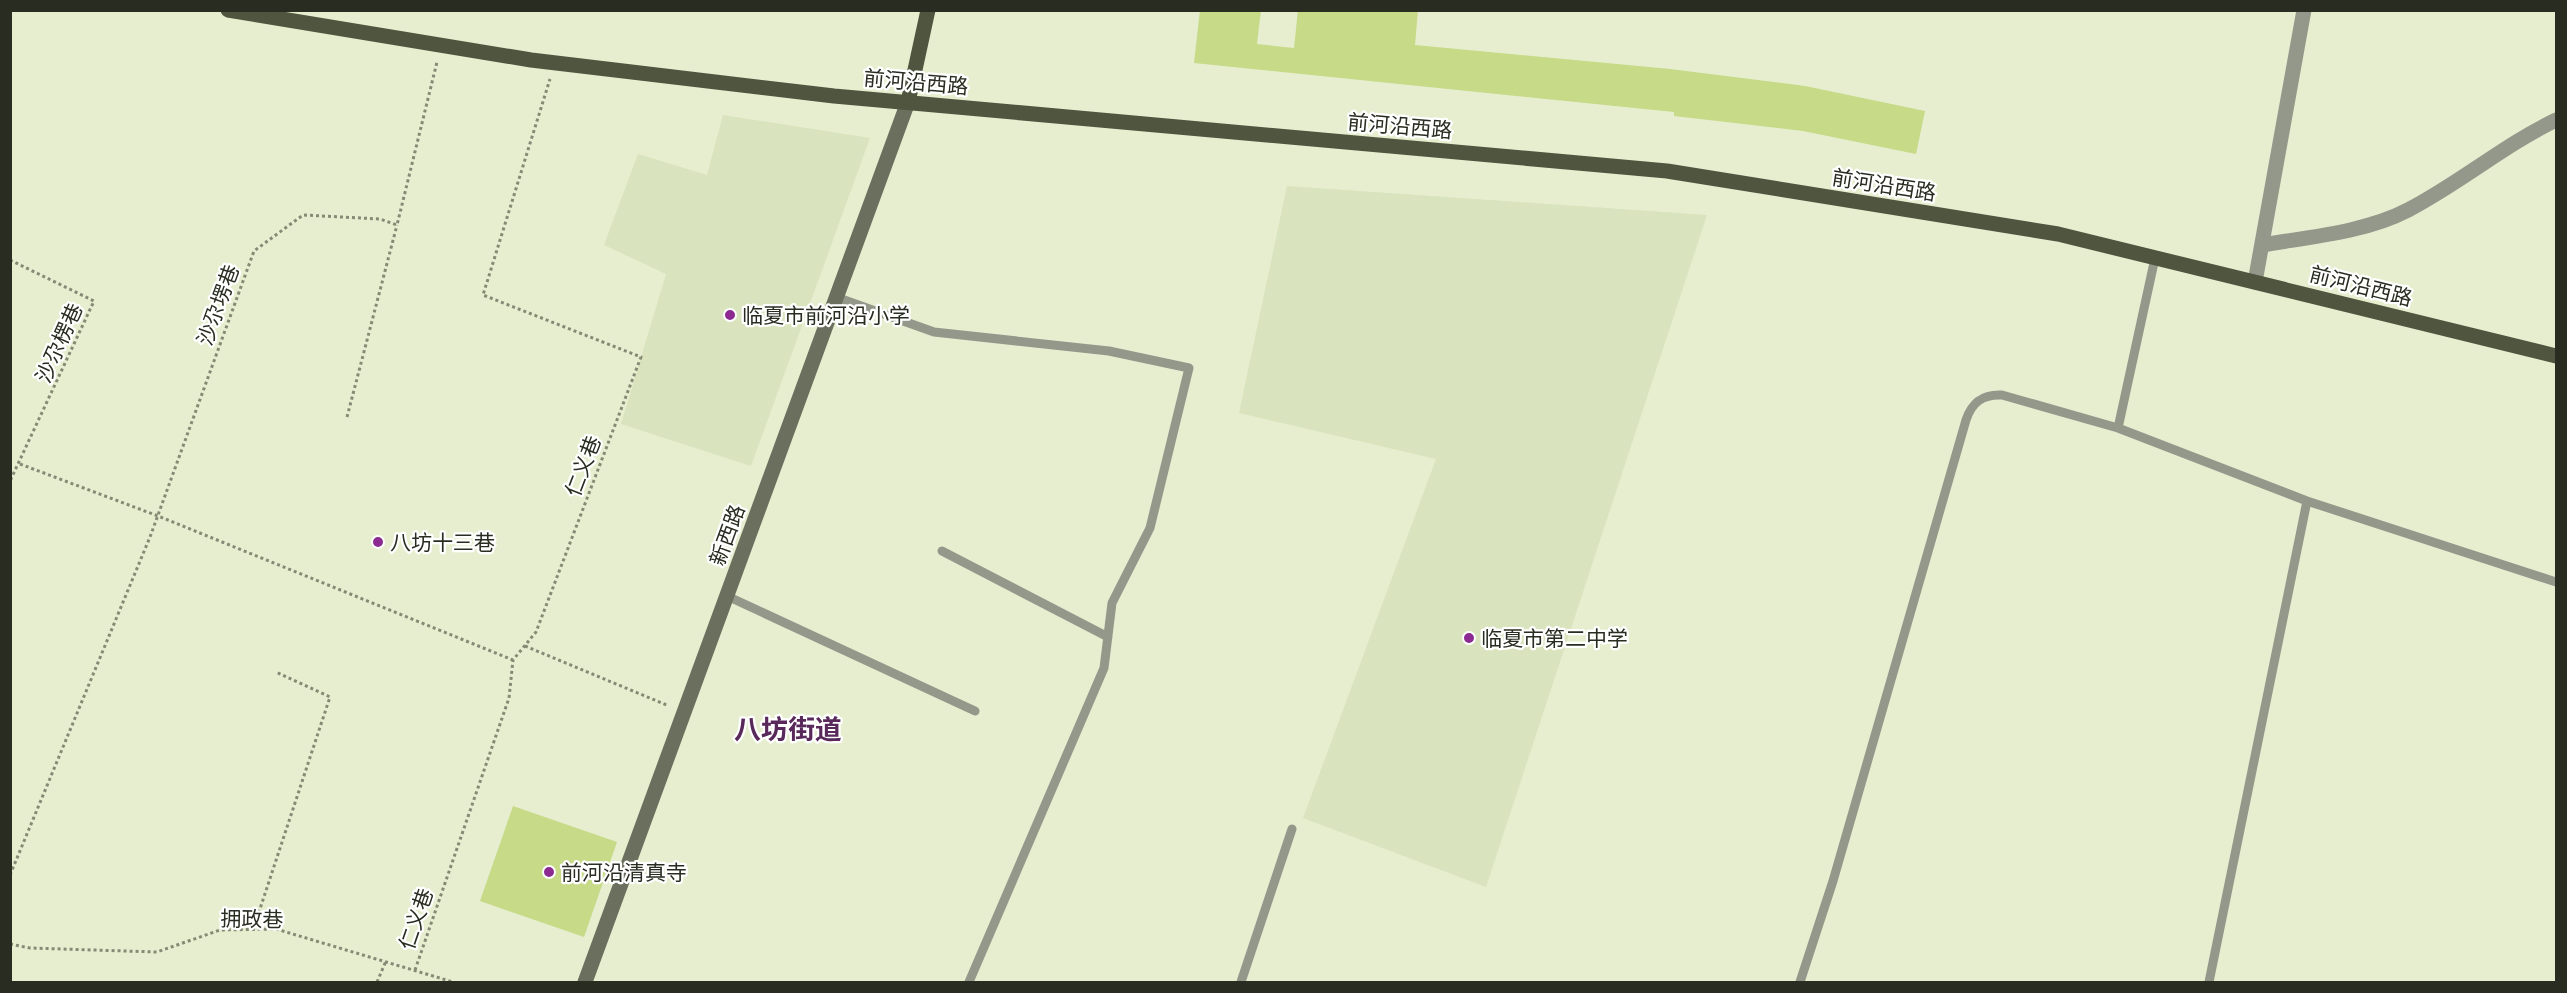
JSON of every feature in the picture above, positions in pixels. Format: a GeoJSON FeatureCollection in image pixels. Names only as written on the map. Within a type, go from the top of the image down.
{"type":"FeatureCollection","features":[{"type":"Feature","properties":{"kind":"main road","name":"前河沿西路"},"geometry":{"type":"LineString","coordinates":[[228,10],[555,63],[908,102],[1667,171],[2058,234],[2556,356]]}},
{"type":"Feature","properties":{"kind":"main road"},"geometry":{"type":"LineString","coordinates":[[908,102],[928,10]]}},
{"type":"Feature","properties":{"kind":"main road","name":"新西路"},"geometry":{"type":"LineString","coordinates":[[585,982],[908,102]]}},
{"type":"Feature","properties":{"kind":"street"},"geometry":{"type":"LineString","coordinates":[[2255,282],[2304,10]]}},
{"type":"Feature","properties":{"kind":"street"},"geometry":{"type":"LineString","coordinates":[[2262,245],[2346,231],[2406,211],[2500,151],[2556,120]]}},
{"type":"Feature","properties":{"kind":"lane"},"geometry":{"type":"LineString","coordinates":[[2118,428],[2155,258]]}},
{"type":"Feature","properties":{"kind":"lane"},"geometry":{"type":"LineString","coordinates":[[836,297],[934,332],[1109,351],[1189,368],[1150,528],[1112,603],[1104,668],[969,982]]}},
{"type":"Feature","properties":{"kind":"lane"},"geometry":{"type":"LineString","coordinates":[[1800,982],[1833,881],[1969,410],[1983,397],[2002,395],[2118,428],[2307,501],[2556,582]]}},
{"type":"Feature","properties":{"kind":"lane"},"geometry":{"type":"LineString","coordinates":[[2209,982],[2307,501]]}},
{"type":"Feature","properties":{"kind":"lane"},"geometry":{"type":"LineString","coordinates":[[942,551],[1108,637]]}},
{"type":"Feature","properties":{"kind":"lane"},"geometry":{"type":"LineString","coordinates":[[727,596],[975,711]]}},
{"type":"Feature","properties":{"kind":"lane"},"geometry":{"type":"LineString","coordinates":[[1241,982],[1292,829]]}},
{"type":"Feature","properties":{"kind":"path"},"geometry":{"type":"LineString","coordinates":[[347,417],[430,95],[440,45]]}},
{"type":"Feature","properties":{"kind":"path","name":"仁义巷"},"geometry":{"type":"LineString","coordinates":[[415,970],[509,698],[513,660],[536,632],[641,357],[483,295],[555,63]]}},
{"type":"Feature","properties":{"kind":"path","name":"沙尕塄巷"},"geometry":{"type":"LineString","coordinates":[[10,875],[158,516],[254,251],[303,215],[380,219],[397,225]]}},
{"type":"Feature","properties":{"kind":"path","name":"沙尕楞巷"},"geometry":{"type":"LineString","coordinates":[[10,260],[94,301],[20,464],[10,481]]}},
{"type":"Feature","properties":{"kind":"path"},"geometry":{"type":"LineString","coordinates":[[20,464],[158,516],[513,660]]}},
{"type":"Feature","properties":{"kind":"path"},"geometry":{"type":"LineString","coordinates":[[525,645],[684,712]]}},
{"type":"Feature","properties":{"kind":"path"},"geometry":{"type":"LineString","coordinates":[[253,930],[330,697],[276,672]]}},
{"type":"Feature","properties":{"kind":"path","name":"拥政巷"},"geometry":{"type":"LineString","coordinates":[[10,944],[30,948],[157,952],[220,930],[276,930],[453,982]]}},
{"type":"Feature","properties":{"kind":"path"},"geometry":{"type":"LineString","coordinates":[[377,982],[386,961]]}},
{"type":"Feature","properties":{"kind":"shaded area","name":"临夏市前河沿小学"},"geometry":{"type":"Polygon","coordinates":[[[723,115],[870,138],[751,466],[621,424],[666,274],[604,245],[638,154],[707,175],[723,115]]]}},
{"type":"Feature","properties":{"kind":"shaded area","name":"临夏市第二中学"},"geometry":{"type":"Polygon","coordinates":[[[1287,186],[1707,215],[1486,887],[1303,818],[1436,459],[1239,413],[1287,186]]]}},
{"type":"Feature","properties":{"kind":"building"},"geometry":{"type":"Polygon","coordinates":[[[1200,10],[1261,10],[1257,44],[1294,48],[1298,10],[1418,10],[1415,45],[1670,69],[1805,86],[1925,111],[1916,154],[1803,131],[1674,116],[1674,112],[1194,63],[1200,10]]]}},
{"type":"Feature","properties":{"kind":"building","name":"前河沿清真寺"},"geometry":{"type":"Polygon","coordinates":[[[513,806],[617,842],[584,937],[480,901],[513,806]]]}},
{"type":"Feature","properties":{"kind":"place","name":"临夏市前河沿小学"},"geometry":{"type":"Point","coordinates":[730,315]}},
{"type":"Feature","properties":{"kind":"place","name":"八坊十三巷"},"geometry":{"type":"Point","coordinates":[378,542]}},
{"type":"Feature","properties":{"kind":"place","name":"临夏市第二中学"},"geometry":{"type":"Point","coordinates":[1469,638]}},
{"type":"Feature","properties":{"kind":"place","name":"前河沿清真寺"},"geometry":{"type":"Point","coordinates":[549,872]}},
{"type":"Feature","properties":{"kind":"district","name":"八坊街道"},"geometry":{"type":"Point","coordinates":[788,729]}}]}
